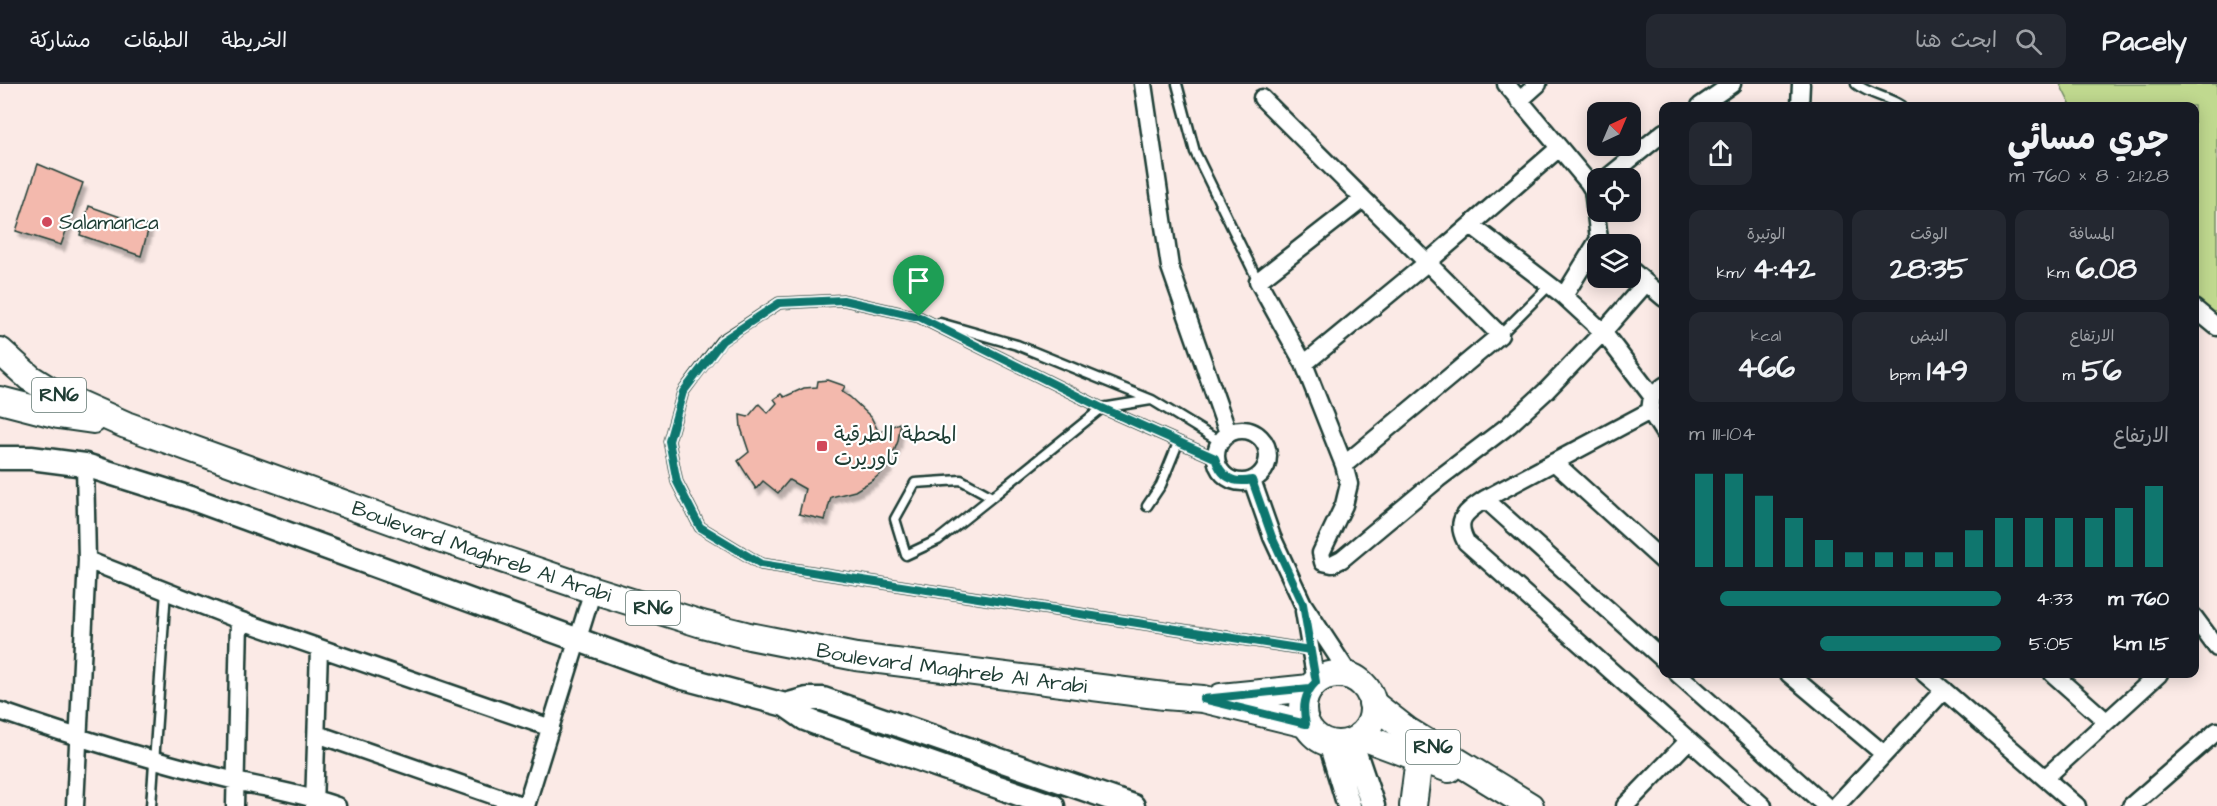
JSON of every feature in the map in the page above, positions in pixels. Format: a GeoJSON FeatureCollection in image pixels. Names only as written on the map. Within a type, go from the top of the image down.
{"type":"FeatureCollection","features":[{"type":"Feature","properties":{"kind":"main road","name":"RN6"},"geometry":{"type":"LineString","coordinates":[[0,352],[3,363],[0,386]]}},
{"type":"Feature","properties":{"kind":"main road","name":"RN6"},"geometry":{"type":"LineString","coordinates":[[0,352],[30,378],[54,393],[126,425]]}},
{"type":"Feature","properties":{"kind":"main road","name":"RN6"},"geometry":{"type":"LineString","coordinates":[[0,400],[58,415],[126,425]]}},
{"type":"Feature","properties":{"kind":"main road","name":"Boulevard Maghreb Al Arabi"},"geometry":{"type":"LineString","coordinates":[[126,425],[423,532],[593,590],[739,634],[856,657],[1203,699],[1306,724]]}},
{"type":"Feature","properties":{"kind":"main road","name":"RN6"},"geometry":{"type":"LineString","coordinates":[[1313,685],[1323,678],[1337,674],[1351,677],[1365,687],[1372,703],[1408,732],[1530,806]]}},
{"type":"Feature","properties":{"kind":"main road","name":"Boulevard Maghreb Al Arabi"},"geometry":{"type":"LineString","coordinates":[[1203,699],[1313,685]]}},
{"type":"Feature","properties":{"kind":"main road"},"geometry":{"type":"LineString","coordinates":[[1306,724],[1303,711],[1305,699],[1313,685]]}},
{"type":"Feature","properties":{"kind":"main road"},"geometry":{"type":"LineString","coordinates":[[1347,740],[1370,721],[1372,703]]}},
{"type":"Feature","properties":{"kind":"main road","name":"RN6"},"geometry":{"type":"LineString","coordinates":[[1306,724],[1320,739],[1347,740],[1419,759],[1497,786]]}},
{"type":"Feature","properties":{"kind":"main road"},"geometry":{"type":"LineString","coordinates":[[1413,806],[1419,759]]}},
{"type":"Feature","properties":{"kind":"street"},"geometry":{"type":"LineString","coordinates":[[1143,84],[1170,267],[1223,437]]}},
{"type":"Feature","properties":{"kind":"street"},"geometry":{"type":"LineString","coordinates":[[1506,84],[1587,181]]}},
{"type":"Feature","properties":{"kind":"street"},"geometry":{"type":"LineString","coordinates":[[1519,101],[1538,84]]}},
{"type":"Feature","properties":{"kind":"street"},"geometry":{"type":"LineString","coordinates":[[1800,102],[1801,84]]}},
{"type":"Feature","properties":{"kind":"street"},"geometry":{"type":"LineString","coordinates":[[1705,102],[1726,86]]}},
{"type":"Feature","properties":{"kind":"street"},"geometry":{"type":"LineString","coordinates":[[1262,98],[1500,335],[1344,465]]}},
{"type":"Feature","properties":{"kind":"street"},"geometry":{"type":"LineString","coordinates":[[1619,168],[1659,136]]}},
{"type":"Feature","properties":{"kind":"street"},"geometry":{"type":"LineString","coordinates":[[1304,364],[1428,262],[1559,148]]}},
{"type":"Feature","properties":{"kind":"street"},"geometry":{"type":"LineString","coordinates":[[1363,199],[1258,281],[1304,364],[1344,465],[1349,484],[1344,505],[1321,553],[1323,562],[1332,564],[1342,559],[1438,479],[1509,425],[1547,390],[1603,332],[1645,284]]}},
{"type":"Feature","properties":{"kind":"street"},"geometry":{"type":"LineString","coordinates":[[1471,225],[1564,296],[1603,332],[1655,398],[1659,414]]}},
{"type":"Feature","properties":{"kind":"street"},"geometry":{"type":"LineString","coordinates":[[1564,296],[1587,263]]}},
{"type":"Feature","properties":{"kind":"street"},"geometry":{"type":"LineString","coordinates":[[1641,280],[1659,294]]}},
{"type":"Feature","properties":{"kind":"street"},"geometry":{"type":"LineString","coordinates":[[2199,312],[2217,327]]}},
{"type":"Feature","properties":{"kind":"street"},"geometry":{"type":"LineString","coordinates":[[1655,398],[1554,462],[1485,499],[1462,518],[1460,530],[1466,542],[1763,806]]}},
{"type":"Feature","properties":{"kind":"street"},"geometry":{"type":"LineString","coordinates":[[1244,429],[1260,436],[1265,443],[1268,460],[1259,476],[1242,482],[1232,481],[1224,476],[1215,458],[1216,449],[1223,437],[1244,429]]}},
{"type":"Feature","properties":{"kind":"street"},"geometry":{"type":"LineString","coordinates":[[0,458],[31,458],[85,465],[190,498],[680,677],[785,705],[805,719],[818,724],[1053,806]]}},
{"type":"Feature","properties":{"kind":"street"},"geometry":{"type":"LineString","coordinates":[[1554,462],[1659,557]]}},
{"type":"Feature","properties":{"kind":"street"},"geometry":{"type":"LineString","coordinates":[[75,806],[87,560],[85,465]]}},
{"type":"Feature","properties":{"kind":"street"},"geometry":{"type":"LineString","coordinates":[[1252,480],[1272,537],[1303,604],[1351,677]]}},
{"type":"Feature","properties":{"kind":"street"},"geometry":{"type":"LineString","coordinates":[[1485,499],[1659,654]]}},
{"type":"Feature","properties":{"kind":"street"},"geometry":{"type":"LineString","coordinates":[[87,560],[239,620],[551,728]]}},
{"type":"Feature","properties":{"kind":"street"},"geometry":{"type":"LineString","coordinates":[[317,734],[525,806],[593,590]]}},
{"type":"Feature","properties":{"kind":"street"},"geometry":{"type":"LineString","coordinates":[[1303,604],[1313,685]]}},
{"type":"Feature","properties":{"kind":"street"},"geometry":{"type":"LineString","coordinates":[[235,806],[239,620]]}},
{"type":"Feature","properties":{"kind":"street"},"geometry":{"type":"LineString","coordinates":[[2200,637],[2217,648]]}},
{"type":"Feature","properties":{"kind":"street"},"geometry":{"type":"LineString","coordinates":[[314,802],[320,649]]}},
{"type":"Feature","properties":{"kind":"street"},"geometry":{"type":"LineString","coordinates":[[1682,678],[1826,806]]}},
{"type":"Feature","properties":{"kind":"street"},"geometry":{"type":"LineString","coordinates":[[1794,678],[1884,754]]}},
{"type":"Feature","properties":{"kind":"street"},"geometry":{"type":"LineString","coordinates":[[1930,678],[2077,806]]}},
{"type":"Feature","properties":{"kind":"street"},"geometry":{"type":"LineString","coordinates":[[2058,678],[2106,721]]}},
{"type":"Feature","properties":{"kind":"street"},"geometry":{"type":"LineString","coordinates":[[2045,778],[2154,678]]}},
{"type":"Feature","properties":{"kind":"street"},"geometry":{"type":"LineString","coordinates":[[1836,806],[1944,690]]}},
{"type":"Feature","properties":{"kind":"street"},"geometry":{"type":"LineString","coordinates":[[785,705],[807,699],[823,699],[1133,806]]}},
{"type":"Feature","properties":{"kind":"street"},"geometry":{"type":"LineString","coordinates":[[0,711],[77,738],[314,802],[338,806]]}},
{"type":"Feature","properties":{"kind":"street"},"geometry":{"type":"LineString","coordinates":[[2131,806],[2217,731]]}},
{"type":"Feature","properties":{"kind":"street"},"geometry":{"type":"LineString","coordinates":[[1347,740],[1348,806]]}},
{"type":"Feature","properties":{"kind":"street"},"geometry":{"type":"LineString","coordinates":[[1347,740],[1372,806]]}},
{"type":"Feature","properties":{"kind":"street"},"geometry":{"type":"LineString","coordinates":[[1625,806],[1688,741]]}},
{"type":"Feature","properties":{"kind":"lane"},"geometry":{"type":"LineString","coordinates":[[1177,84],[1195,152],[1258,281]]}},
{"type":"Feature","properties":{"kind":"lane"},"geometry":{"type":"LineString","coordinates":[[1856,84],[1869,93],[1886,96],[1896,102]]}},
{"type":"Feature","properties":{"kind":"lane"},"geometry":{"type":"LineString","coordinates":[[1500,335],[1550,285]]}},
{"type":"Feature","properties":{"kind":"lane"},"geometry":{"type":"LineString","coordinates":[[1223,437],[1152,400],[1017,345],[919,317],[843,300],[779,303],[722,341],[683,392],[669,441],[677,482],[700,527],[761,564],[1310,650]]}},
{"type":"Feature","properties":{"kind":"lane"},"geometry":{"type":"LineString","coordinates":[[919,317],[1102,408],[1215,458]]}},
{"type":"Feature","properties":{"kind":"lane"},"geometry":{"type":"LineString","coordinates":[[992,497],[961,480],[915,483],[895,519],[906,555],[938,540],[992,497],[1102,408],[1152,400]]}},
{"type":"Feature","properties":{"kind":"lane"},"geometry":{"type":"LineString","coordinates":[[1147,506],[1161,485],[1178,443]]}},
{"type":"Feature","properties":{"kind":"lane"},"geometry":{"type":"LineString","coordinates":[[151,806],[166,591]]}},
{"type":"Feature","properties":{"kind":"green space"},"geometry":{"type":"Polygon","coordinates":[[[2060,84],[2217,84],[2217,319],[2199,304],[2199,102],[2069,102],[2060,84]]]}},
{"type":"Feature","properties":{"kind":"building"},"geometry":{"type":"Polygon","coordinates":[[[38,164],[83,183],[61,245],[16,231],[38,164]]]}},
{"type":"Feature","properties":{"kind":"building"},"geometry":{"type":"Polygon","coordinates":[[[89,206],[149,227],[141,256],[80,235],[89,206]]]}},
{"type":"Feature","properties":{"kind":"building","name":"المحطة الطرقية تاوريرت"},"geometry":{"type":"Polygon","coordinates":[[[828,380],[845,386],[842,392],[871,417],[880,435],[882,431],[899,423],[900,426],[898,441],[888,467],[855,491],[831,497],[825,520],[799,514],[805,489],[789,480],[778,493],[763,481],[756,489],[738,461],[749,452],[741,428],[740,415],[748,417],[759,404],[768,413],[777,403],[774,399],[781,394],[784,397],[804,388],[817,387],[818,381],[828,380]]]}},
{"type":"Feature","properties":{"kind":"place","name":"Salamanca"},"geometry":{"type":"Point","coordinates":[47,222]}},
{"type":"Feature","properties":{"kind":"place","name":"المحطة الطرقية تاوريرت"},"geometry":{"type":"Point","coordinates":[822,446]}},
{"type":"Feature","properties":{"kind":"route"},"geometry":{"type":"LineString","coordinates":[[919,317],[843,300],[779,303],[722,341],[683,392],[669,441],[677,482],[700,527],[761,564],[1310,650],[1316,682],[1305,699],[1303,711],[1306,724],[1203,699],[1310,688],[1316,682],[1303,604],[1272,537],[1252,480],[1232,481],[1218,468],[1215,458],[1102,408],[919,317]]}}]}
